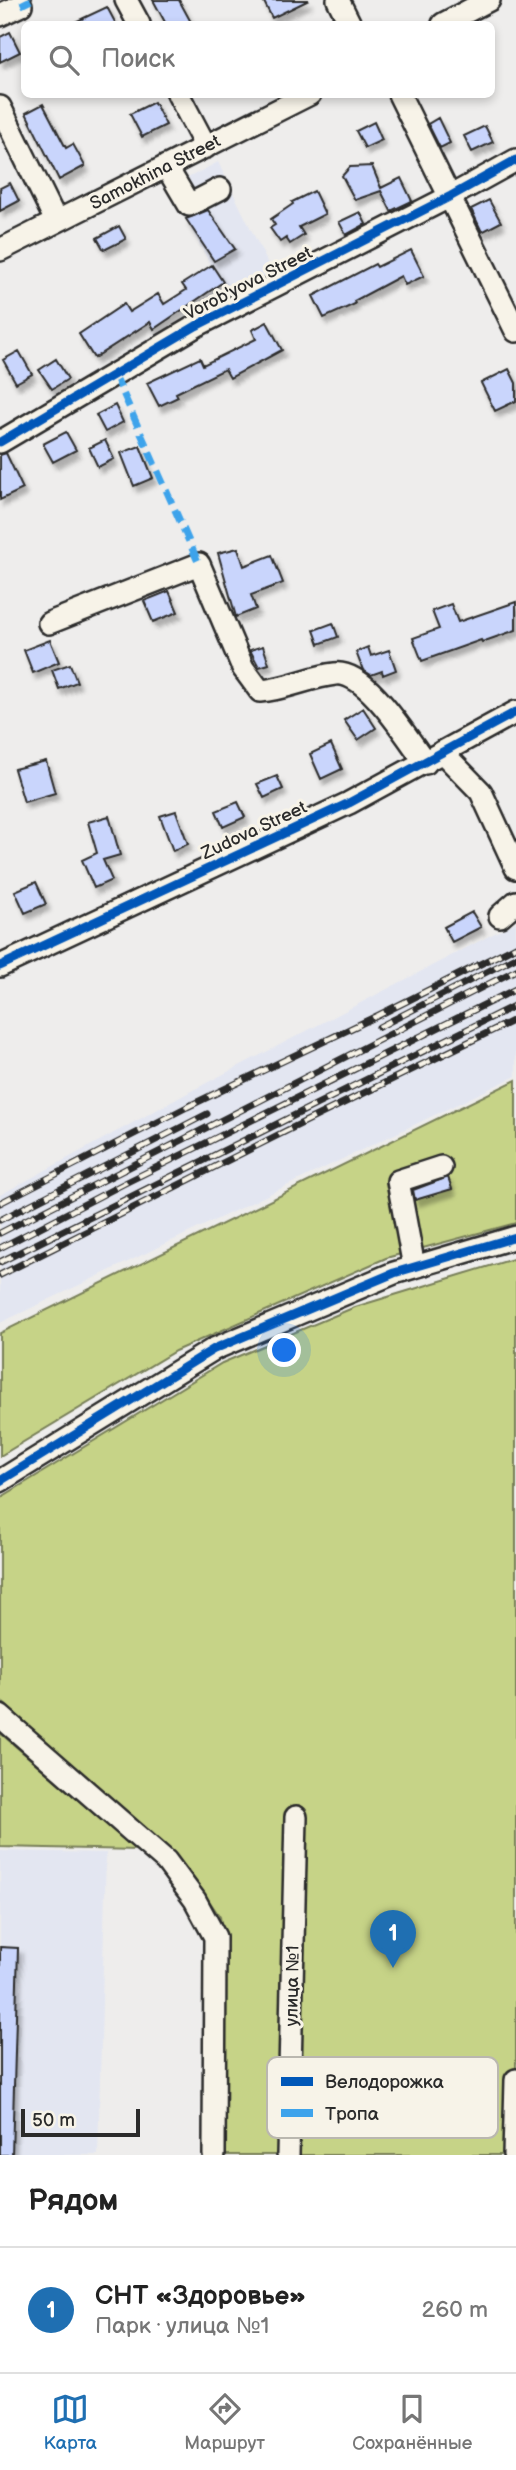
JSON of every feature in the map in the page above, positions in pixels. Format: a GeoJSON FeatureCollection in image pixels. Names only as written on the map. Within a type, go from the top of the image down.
{"type":"FeatureCollection","features":[{"type":"Feature","properties":{"kind":"street"},"geometry":{"type":"LineString","coordinates":[[126,0],[137,21]]}},
{"type":"Feature","properties":{"kind":"street"},"geometry":{"type":"LineString","coordinates":[[338,0],[348,21]]}},
{"type":"Feature","properties":{"kind":"street"},"geometry":{"type":"LineString","coordinates":[[449,21],[489,0]]}},
{"type":"Feature","properties":{"kind":"street"},"geometry":{"type":"LineString","coordinates":[[0,15],[21,5]]}},
{"type":"Feature","properties":{"kind":"street"},"geometry":{"type":"LineString","coordinates":[[179,98],[206,147]]}},
{"type":"Feature","properties":{"kind":"street","name":"Samokhina Street"},"geometry":{"type":"LineString","coordinates":[[0,250],[302,98]]}},
{"type":"Feature","properties":{"kind":"street"},"geometry":{"type":"LineString","coordinates":[[401,98],[516,331]]}},
{"type":"Feature","properties":{"kind":"street"},"geometry":{"type":"LineString","coordinates":[[0,107],[56,221]]}},
{"type":"Feature","properties":{"kind":"street","name":"Vorob'yova Street"},"geometry":{"type":"LineString","coordinates":[[0,442],[196,326],[516,160]]}},
{"type":"Feature","properties":{"kind":"street"},"geometry":{"type":"LineString","coordinates":[[166,166],[189,205],[219,189]]}},
{"type":"Feature","properties":{"kind":"street"},"geometry":{"type":"LineString","coordinates":[[49,623],[199,564],[243,668],[260,691],[279,690],[337,674],[353,677],[370,690],[434,757],[481,792],[516,868]]}},
{"type":"Feature","properties":{"kind":"street","name":"Zudova Street"},"geometry":{"type":"LineString","coordinates":[[0,966],[349,803],[516,712]]}},
{"type":"Feature","properties":{"kind":"street"},"geometry":{"type":"LineString","coordinates":[[500,916],[516,902]]}},
{"type":"Feature","properties":{"kind":"street"},"geometry":{"type":"LineString","coordinates":[[414,1267],[398,1181],[441,1167]]}},
{"type":"Feature","properties":{"kind":"street"},"geometry":{"type":"LineString","coordinates":[[0,1481],[214,1349],[394,1273],[516,1237]]}},
{"type":"Feature","properties":{"kind":"street"},"geometry":{"type":"LineString","coordinates":[[0,1716],[166,1861],[195,1900],[215,1937],[214,2155]]}},
{"type":"Feature","properties":{"kind":"street","name":"улица №1"},"geometry":{"type":"LineString","coordinates":[[290,2057],[296,1817]]}},
{"type":"Feature","properties":{"kind":"street"},"geometry":{"type":"LineString","coordinates":[[514,2155],[516,2080]]}},
{"type":"Feature","properties":{"kind":"shaded area"},"geometry":{"type":"Polygon","coordinates":[[[218,162],[273,274],[229,299],[169,188],[218,162]]]}},
{"type":"Feature","properties":{"kind":"shaded area"},"geometry":{"type":"Polygon","coordinates":[[[516,922],[516,1076],[0,1323],[0,1195],[195,1089],[516,922]]]}},
{"type":"Feature","properties":{"kind":"shaded area"},"geometry":{"type":"Polygon","coordinates":[[[0,1851],[106,1853],[98,2155],[0,2155],[0,1851]]]}},
{"type":"Feature","properties":{"kind":"green space"},"geometry":{"type":"Polygon","coordinates":[[[516,1080],[516,1223],[386,1258],[175,1351],[0,1456],[0,1333],[516,1080]]]}},
{"type":"Feature","properties":{"kind":"green space"},"geometry":{"type":"Polygon","coordinates":[[[516,1258],[516,2155],[223,2155],[225,1948],[220,1917],[188,1870],[0,1700],[0,1498],[222,1363],[355,1307],[516,1258]]]}},
{"type":"Feature","properties":{"kind":"green space"},"geometry":{"type":"Polygon","coordinates":[[[0,1733],[137,1850],[0,1847],[0,1733]]]}},
{"type":"Feature","properties":{"kind":"building"},"geometry":{"type":"Polygon","coordinates":[[[153,0],[179,0],[190,21],[164,21],[153,0]]]}},
{"type":"Feature","properties":{"kind":"building"},"geometry":{"type":"Polygon","coordinates":[[[263,0],[309,0],[272,18],[263,0]]]}},
{"type":"Feature","properties":{"kind":"building"},"geometry":{"type":"Polygon","coordinates":[[[107,7],[114,21],[77,21],[107,7]]]}},
{"type":"Feature","properties":{"kind":"building"},"geometry":{"type":"Polygon","coordinates":[[[10,32],[20,52],[0,62],[0,37],[10,32]]]}},
{"type":"Feature","properties":{"kind":"building"},"geometry":{"type":"Polygon","coordinates":[[[154,102],[166,125],[142,137],[130,114],[154,102]]]}},
{"type":"Feature","properties":{"kind":"building"},"geometry":{"type":"Polygon","coordinates":[[[43,104],[66,148],[73,144],[85,166],[59,180],[26,113],[43,104]]]}},
{"type":"Feature","properties":{"kind":"building"},"geometry":{"type":"Polygon","coordinates":[[[438,118],[450,143],[440,148],[428,124],[438,118]]]}},
{"type":"Feature","properties":{"kind":"building"},"geometry":{"type":"Polygon","coordinates":[[[374,122],[382,140],[365,148],[356,131],[374,122]]]}},
{"type":"Feature","properties":{"kind":"building"},"geometry":{"type":"Polygon","coordinates":[[[485,126],[493,142],[472,152],[464,136],[485,126]]]}},
{"type":"Feature","properties":{"kind":"building"},"geometry":{"type":"Polygon","coordinates":[[[372,166],[381,188],[401,178],[412,201],[391,211],[381,191],[355,200],[342,176],[350,167],[372,166]]]}},
{"type":"Feature","properties":{"kind":"building"},"geometry":{"type":"Polygon","coordinates":[[[10,183],[19,201],[0,211],[0,188],[10,183]]]}},
{"type":"Feature","properties":{"kind":"building"},"geometry":{"type":"Polygon","coordinates":[[[314,191],[325,214],[299,227],[304,235],[290,244],[286,238],[280,242],[270,228],[275,225],[271,219],[293,204],[292,202],[314,191]]]}},
{"type":"Feature","properties":{"kind":"building"},"geometry":{"type":"Polygon","coordinates":[[[489,200],[501,222],[482,232],[471,209],[489,200]]]}},
{"type":"Feature","properties":{"kind":"building"},"geometry":{"type":"Polygon","coordinates":[[[208,210],[235,249],[214,261],[186,219],[208,210]]]}},
{"type":"Feature","properties":{"kind":"building"},"geometry":{"type":"Polygon","coordinates":[[[360,212],[366,224],[346,235],[339,222],[360,212]]]}},
{"type":"Feature","properties":{"kind":"building"},"geometry":{"type":"Polygon","coordinates":[[[119,226],[126,239],[104,250],[97,238],[119,226]]]}},
{"type":"Feature","properties":{"kind":"building"},"geometry":{"type":"Polygon","coordinates":[[[411,250],[424,276],[405,285],[401,276],[354,301],[355,304],[324,318],[313,296],[375,264],[377,267],[411,250]]]}},
{"type":"Feature","properties":{"kind":"building"},"geometry":{"type":"Polygon","coordinates":[[[212,265],[223,282],[154,329],[150,322],[94,358],[79,334],[124,304],[129,312],[158,294],[164,304],[186,290],[182,284],[212,265]]]}},
{"type":"Feature","properties":{"kind":"building"},"geometry":{"type":"Polygon","coordinates":[[[267,322],[282,350],[230,378],[225,369],[176,393],[178,397],[159,406],[147,383],[200,358],[203,365],[256,339],[252,330],[267,322]]]}},
{"type":"Feature","properties":{"kind":"building"},"geometry":{"type":"Polygon","coordinates":[[[19,351],[32,374],[16,383],[3,360],[19,351]]]}},
{"type":"Feature","properties":{"kind":"building"},"geometry":{"type":"Polygon","coordinates":[[[56,359],[68,379],[52,389],[39,370],[56,359]]]}},
{"type":"Feature","properties":{"kind":"building"},"geometry":{"type":"Polygon","coordinates":[[[509,369],[516,383],[516,401],[495,411],[481,383],[509,369]]]}},
{"type":"Feature","properties":{"kind":"building"},"geometry":{"type":"Polygon","coordinates":[[[115,405],[123,422],[105,432],[96,415],[115,405]]]}},
{"type":"Feature","properties":{"kind":"building"},"geometry":{"type":"Polygon","coordinates":[[[66,432],[76,450],[53,462],[43,444],[66,432]]]}},
{"type":"Feature","properties":{"kind":"building"},"geometry":{"type":"Polygon","coordinates":[[[105,440],[114,459],[98,467],[89,448],[105,440]]]}},
{"type":"Feature","properties":{"kind":"building"},"geometry":{"type":"Polygon","coordinates":[[[140,446],[153,478],[134,486],[121,453],[140,446]]]}},
{"type":"Feature","properties":{"kind":"building"},"geometry":{"type":"Polygon","coordinates":[[[6,453],[23,489],[0,500],[0,455],[6,453]]]}},
{"type":"Feature","properties":{"kind":"building"},"geometry":{"type":"Polygon","coordinates":[[[238,548],[244,566],[272,555],[283,583],[251,595],[256,609],[236,617],[218,553],[238,548]]]}},
{"type":"Feature","properties":{"kind":"building"},"geometry":{"type":"Polygon","coordinates":[[[169,591],[178,612],[153,622],[144,601],[169,591]]]}},
{"type":"Feature","properties":{"kind":"building"},"geometry":{"type":"Polygon","coordinates":[[[516,602],[516,630],[422,661],[413,638],[439,629],[432,611],[451,604],[458,622],[516,602]]]}},
{"type":"Feature","properties":{"kind":"building"},"geometry":{"type":"Polygon","coordinates":[[[333,623],[338,637],[319,644],[314,630],[333,623]]]}},
{"type":"Feature","properties":{"kind":"building"},"geometry":{"type":"Polygon","coordinates":[[[50,640],[59,662],[33,673],[24,650],[50,640]]]}},
{"type":"Feature","properties":{"kind":"building"},"geometry":{"type":"Polygon","coordinates":[[[263,646],[269,664],[259,667],[250,650],[263,646]]]}},
{"type":"Feature","properties":{"kind":"building"},"geometry":{"type":"Polygon","coordinates":[[[368,647],[371,656],[389,650],[396,670],[383,675],[382,671],[371,675],[363,670],[356,652],[368,647]]]}},
{"type":"Feature","properties":{"kind":"building"},"geometry":{"type":"Polygon","coordinates":[[[70,664],[77,682],[59,689],[52,670],[70,664]]]}},
{"type":"Feature","properties":{"kind":"building"},"geometry":{"type":"Polygon","coordinates":[[[363,708],[376,728],[358,740],[344,720],[363,708]]]}},
{"type":"Feature","properties":{"kind":"building"},"geometry":{"type":"Polygon","coordinates":[[[331,744],[342,769],[321,779],[310,754],[331,744]]]}},
{"type":"Feature","properties":{"kind":"building"},"geometry":{"type":"Polygon","coordinates":[[[46,761],[55,793],[24,802],[14,769],[46,761]]]}},
{"type":"Feature","properties":{"kind":"building"},"geometry":{"type":"Polygon","coordinates":[[[277,776],[283,789],[264,798],[257,784],[277,776]]]}},
{"type":"Feature","properties":{"kind":"building"},"geometry":{"type":"Polygon","coordinates":[[[238,802],[245,817],[223,827],[216,811],[238,802]]]}},
{"type":"Feature","properties":{"kind":"building"},"geometry":{"type":"Polygon","coordinates":[[[176,811],[188,844],[173,851],[160,816],[176,811]]]}},
{"type":"Feature","properties":{"kind":"building"},"geometry":{"type":"Polygon","coordinates":[[[109,816],[120,855],[103,860],[112,880],[94,888],[82,860],[97,853],[88,822],[109,816]]]}},
{"type":"Feature","properties":{"kind":"building"},"geometry":{"type":"Polygon","coordinates":[[[36,882],[46,904],[25,913],[15,891],[36,882]]]}},
{"type":"Feature","properties":{"kind":"building"},"geometry":{"type":"Polygon","coordinates":[[[472,912],[481,927],[452,942],[444,927],[472,912]]]}},
{"type":"Feature","properties":{"kind":"building"},"geometry":{"type":"Polygon","coordinates":[[[448,1177],[452,1189],[415,1200],[413,1190],[448,1177]]]}},
{"type":"Feature","properties":{"kind":"building"},"geometry":{"type":"Polygon","coordinates":[[[0,1947],[18,1948],[12,2155],[0,2155],[0,1947]]]}},
{"type":"Feature","properties":{"kind":"railway"},"geometry":{"type":"LineString","coordinates":[[0,1203],[187,1107],[516,946]]}},
{"type":"Feature","properties":{"kind":"railway"},"geometry":{"type":"LineString","coordinates":[[379,1027],[516,957]]}},
{"type":"Feature","properties":{"kind":"railway"},"geometry":{"type":"LineString","coordinates":[[0,1233],[516,970]]}},
{"type":"Feature","properties":{"kind":"railway"},"geometry":{"type":"LineString","coordinates":[[0,1248],[516,989]]}},
{"type":"Feature","properties":{"kind":"railway"},"geometry":{"type":"LineString","coordinates":[[0,1262],[516,1005]]}},
{"type":"Feature","properties":{"kind":"railway"},"geometry":{"type":"LineString","coordinates":[[0,1275],[516,1019]]}},
{"type":"Feature","properties":{"kind":"railway"},"geometry":{"type":"LineString","coordinates":[[0,1220],[207,1114]]}},
{"type":"Feature","properties":{"kind":"marked path"},"geometry":{"type":"LineString","coordinates":[[21,5],[31,0]]}},
{"type":"Feature","properties":{"kind":"marked path"},"geometry":{"type":"LineString","coordinates":[[115,375],[199,564]]}},
{"type":"Feature","properties":{"kind":"cycle path"},"geometry":{"type":"LineString","coordinates":[[0,442],[196,326],[516,160]]}},
{"type":"Feature","properties":{"kind":"cycle path"},"geometry":{"type":"LineString","coordinates":[[0,966],[349,803],[516,712]]}},
{"type":"Feature","properties":{"kind":"cycle path"},"geometry":{"type":"LineString","coordinates":[[0,1481],[214,1349],[394,1273],[516,1237]]}},
{"type":"Feature","properties":{"kind":"place","name":"СНТ «Здоровье»"},"geometry":{"type":"Point","coordinates":[393,1968]}}]}
